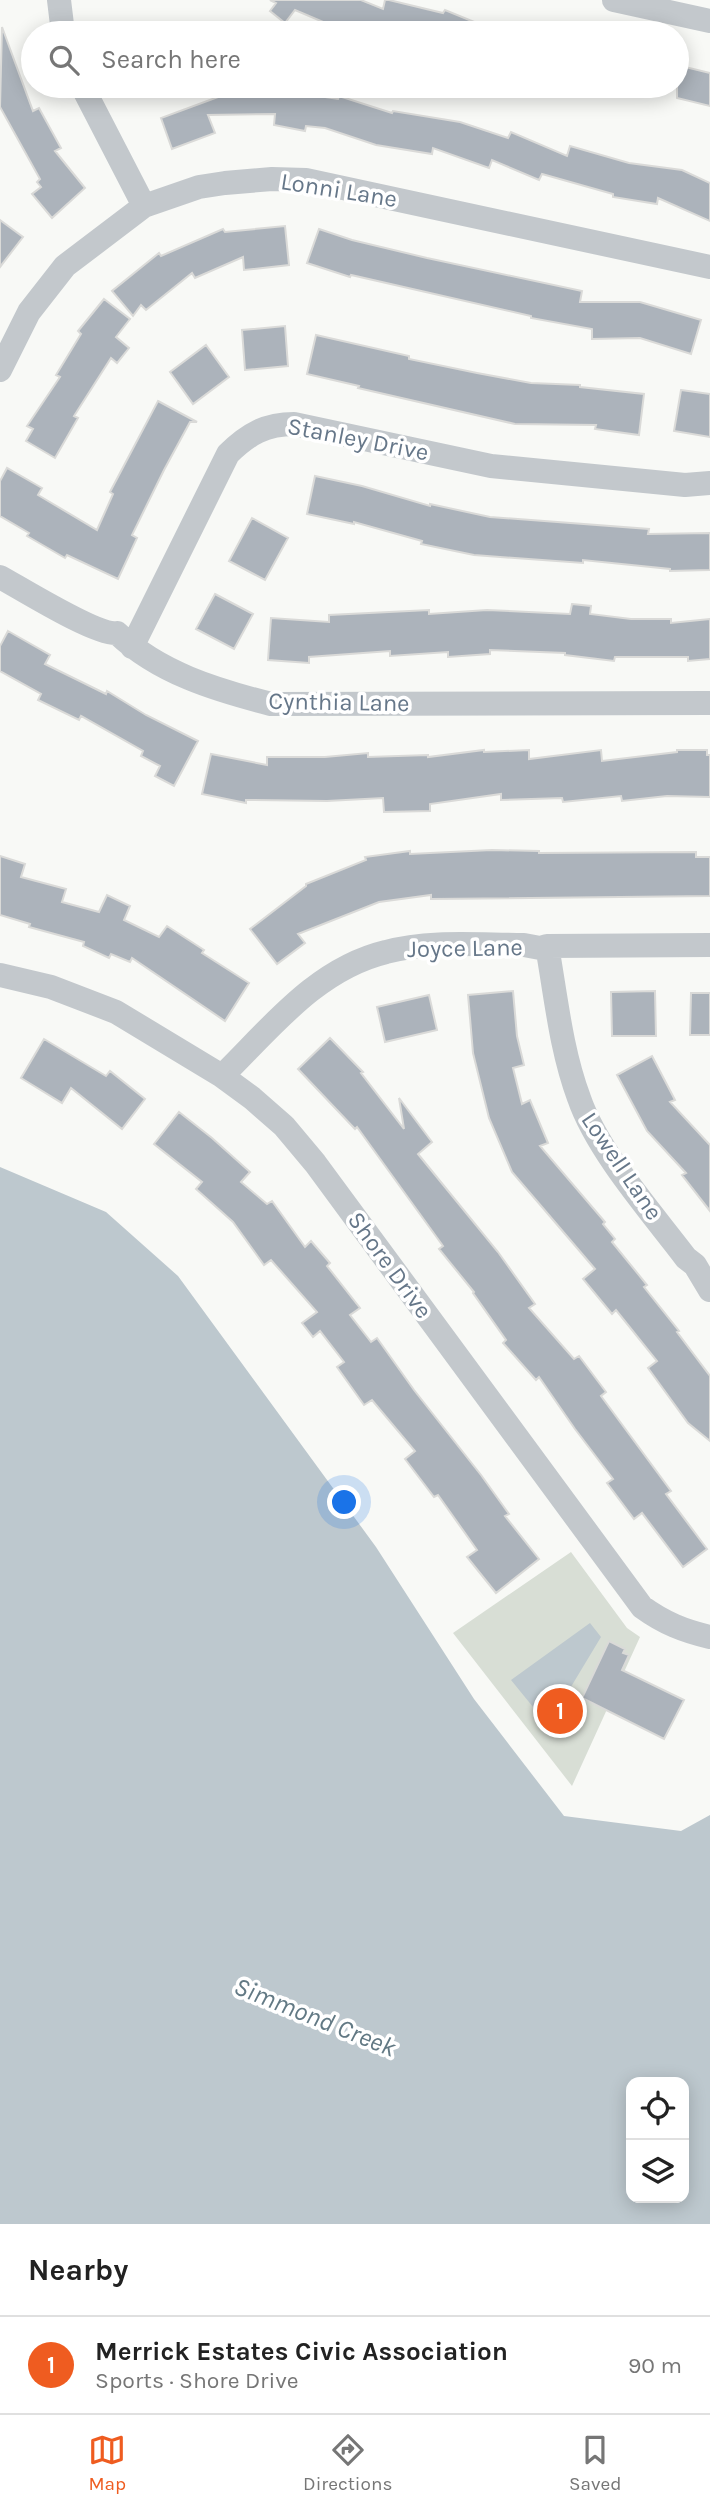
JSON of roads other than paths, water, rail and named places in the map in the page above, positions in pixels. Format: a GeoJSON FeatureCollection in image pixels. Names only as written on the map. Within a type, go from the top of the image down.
{"type":"FeatureCollection","features":[{"type":"Feature","properties":{"kind":"street"},"geometry":{"type":"LineString","coordinates":[[59,0],[62,21]]}},
{"type":"Feature","properties":{"kind":"street"},"geometry":{"type":"LineString","coordinates":[[614,0],[710,21]]}},
{"type":"Feature","properties":{"kind":"street"},"geometry":{"type":"LineString","coordinates":[[88,98],[144,206]]}},
{"type":"Feature","properties":{"kind":"street","name":"Lonni Lane"},"geometry":{"type":"LineString","coordinates":[[0,370],[30,312],[65,266],[144,206],[199,187],[225,183],[272,179],[306,180],[710,267]]}},
{"type":"Feature","properties":{"kind":"street","name":"Stanley Drive"},"geometry":{"type":"LineString","coordinates":[[132,647],[228,454],[249,436],[276,424],[294,424],[491,466],[685,485],[710,483]]}},
{"type":"Feature","properties":{"kind":"street","name":"Cynthia Lane"},"geometry":{"type":"LineString","coordinates":[[0,577],[93,627],[111,634],[117,633],[132,647],[213,689],[271,704],[710,702]]}},
{"type":"Feature","properties":{"kind":"street","name":"Joyce Lane"},"geometry":{"type":"LineString","coordinates":[[222,1076],[306,992],[327,977],[386,951],[421,946],[524,945],[540,948],[710,945]]}},
{"type":"Feature","properties":{"kind":"street","name":"Lowell Lane"},"geometry":{"type":"LineString","coordinates":[[547,946],[566,1056],[579,1101],[607,1153],[686,1258],[707,1280]]}},
{"type":"Feature","properties":{"kind":"street","name":"Shore Drive"},"geometry":{"type":"LineString","coordinates":[[0,975],[51,987],[116,1012],[222,1076],[253,1098],[284,1126],[315,1163],[642,1607],[686,1632],[710,1637]]}},
{"type":"Feature","properties":{"kind":"water","name":"Simmond Creek"},"geometry":{"type":"Polygon","coordinates":[[[0,1167],[106,1212],[178,1276],[376,1547],[474,1699],[564,1816],[681,1831],[710,1815],[710,2224],[0,2224],[0,1167]]]}},
{"type":"Feature","properties":{"kind":"water"},"geometry":{"type":"Polygon","coordinates":[[[590,1623],[601,1637],[554,1715],[542,1718],[511,1680],[590,1623]]]}},
{"type":"Feature","properties":{"kind":"place","name":"Merrick Estates Civic Association"},"geometry":{"type":"Point","coordinates":[560,1711]}}]}
